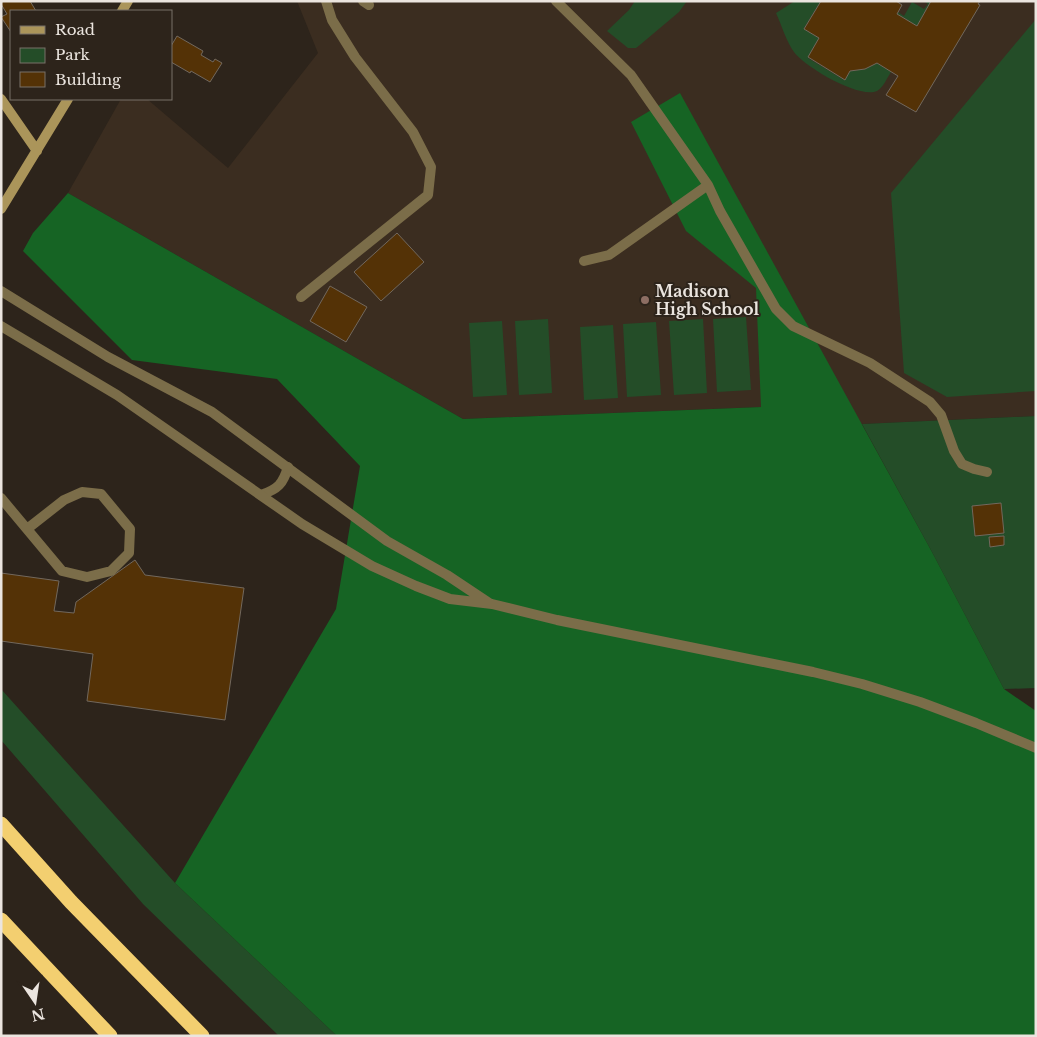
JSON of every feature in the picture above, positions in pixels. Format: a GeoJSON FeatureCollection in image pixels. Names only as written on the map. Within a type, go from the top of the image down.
{"type":"FeatureCollection","features":[{"type":"Feature","properties":{"kind":"highway"},"geometry":{"type":"LineString","coordinates":[[1,824],[71,902],[202,1036]]}},
{"type":"Feature","properties":{"kind":"highway"},"geometry":{"type":"LineString","coordinates":[[1,920],[110,1036]]}},
{"type":"Feature","properties":{"kind":"main road"},"geometry":{"type":"LineString","coordinates":[[1,99],[37,150]]}},
{"type":"Feature","properties":{"kind":"main road"},"geometry":{"type":"LineString","coordinates":[[1,210],[67,100]]}},
{"type":"Feature","properties":{"kind":"street"},"geometry":{"type":"LineString","coordinates":[[301,297],[428,195],[431,167],[413,132],[355,57],[332,20],[326,1]]}},
{"type":"Feature","properties":{"kind":"street"},"geometry":{"type":"LineString","coordinates":[[556,1],[631,75],[708,184],[720,211],[776,309],[793,326],[870,363],[910,387],[930,402],[941,414],[954,451],[962,464],[987,472]]}},
{"type":"Feature","properties":{"kind":"street"},"geometry":{"type":"LineString","coordinates":[[584,261],[610,255],[708,184]]}},
{"type":"Feature","properties":{"kind":"street"},"geometry":{"type":"LineString","coordinates":[[1,291],[108,357],[212,412],[387,541],[492,604]]}},
{"type":"Feature","properties":{"kind":"street"},"geometry":{"type":"LineString","coordinates":[[1,326],[116,395],[302,524],[372,566],[416,586],[450,598],[492,604],[557,620],[813,672],[862,684],[920,702],[1036,748]]}},
{"type":"Feature","properties":{"kind":"street"},"geometry":{"type":"LineString","coordinates":[[261,495],[279,486],[284,479],[288,467]]}},
{"type":"Feature","properties":{"kind":"street"},"geometry":{"type":"LineString","coordinates":[[1,498],[62,571],[87,577],[111,571],[130,553],[130,529],[101,494],[82,492],[64,500],[27,529]]}},
{"type":"Feature","properties":{"kind":"shaded area","name":"Madison High School"},"geometry":{"type":"Polygon","coordinates":[[[297,1],[1036,1],[1036,416],[862,424],[761,407],[463,419],[68,193],[120,100],[148,100],[228,168],[318,53],[297,1]]]}},
{"type":"Feature","properties":{"kind":"green space"},"geometry":{"type":"Polygon","coordinates":[[[635,1],[687,1],[679,12],[636,48],[628,48],[607,31],[629,10],[635,1]]]}},
{"type":"Feature","properties":{"kind":"green space"},"geometry":{"type":"Polygon","coordinates":[[[795,1],[821,1],[804,28],[819,38],[808,58],[844,80],[850,71],[865,69],[877,63],[891,72],[879,90],[869,92],[846,86],[809,66],[794,52],[776,13],[795,1]]]}},
{"type":"Feature","properties":{"kind":"green space"},"geometry":{"type":"Polygon","coordinates":[[[924,1],[931,1],[917,26],[897,14],[898,12],[904,16],[912,2],[924,9],[928,4],[924,1]]]}},
{"type":"Feature","properties":{"kind":"green space"},"geometry":{"type":"Polygon","coordinates":[[[1036,19],[1036,391],[947,397],[904,373],[891,193],[1036,19]]]}},
{"type":"Feature","properties":{"kind":"green space"},"geometry":{"type":"Polygon","coordinates":[[[680,93],[932,552],[1004,689],[1036,711],[1036,1036],[337,1036],[175,883],[336,609],[360,466],[277,379],[132,360],[23,251],[33,233],[68,193],[463,419],[761,407],[756,288],[686,231],[631,122],[680,93]]]}},
{"type":"Feature","properties":{"kind":"green space"},"geometry":{"type":"Polygon","coordinates":[[[746,317],[751,390],[717,392],[713,319],[746,317]]]}},
{"type":"Feature","properties":{"kind":"green space"},"geometry":{"type":"Polygon","coordinates":[[[548,319],[552,393],[519,395],[515,321],[548,319]]]}},
{"type":"Feature","properties":{"kind":"green space"},"geometry":{"type":"Polygon","coordinates":[[[703,319],[707,393],[674,395],[669,321],[703,319]]]}},
{"type":"Feature","properties":{"kind":"green space"},"geometry":{"type":"Polygon","coordinates":[[[502,321],[507,395],[473,397],[469,323],[502,321]]]}},
{"type":"Feature","properties":{"kind":"green space"},"geometry":{"type":"Polygon","coordinates":[[[656,322],[661,395],[627,397],[623,324],[656,322]]]}},
{"type":"Feature","properties":{"kind":"green space"},"geometry":{"type":"Polygon","coordinates":[[[613,325],[618,398],[584,400],[580,327],[613,325]]]}},
{"type":"Feature","properties":{"kind":"green space"},"geometry":{"type":"Polygon","coordinates":[[[1036,416],[1036,688],[1004,689],[862,424],[1036,416]]]}},
{"type":"Feature","properties":{"kind":"green space"},"geometry":{"type":"Polygon","coordinates":[[[1,689],[175,883],[337,1036],[279,1036],[143,904],[1,740],[1,689]]]}},
{"type":"Feature","properties":{"kind":"building"},"geometry":{"type":"Polygon","coordinates":[[[3,1],[30,1],[35,10],[10,10],[10,30],[1,17],[7,14],[1,4],[3,1]]]}},
{"type":"Feature","properties":{"kind":"building"},"geometry":{"type":"Polygon","coordinates":[[[821,1],[896,1],[902,5],[897,14],[917,26],[931,1],[980,1],[978,4],[980,5],[916,112],[886,95],[898,76],[877,63],[865,69],[850,71],[845,80],[808,57],[819,38],[804,29],[821,1]]]}},
{"type":"Feature","properties":{"kind":"building"},"geometry":{"type":"Polygon","coordinates":[[[177,36],[203,51],[201,55],[213,62],[215,59],[222,63],[210,82],[172,63],[172,44],[177,36]]]}},
{"type":"Feature","properties":{"kind":"building"},"geometry":{"type":"Polygon","coordinates":[[[397,233],[424,262],[381,301],[354,272],[397,233]]]}},
{"type":"Feature","properties":{"kind":"building"},"geometry":{"type":"Polygon","coordinates":[[[330,286],[367,307],[346,342],[310,321],[330,286]]]}},
{"type":"Feature","properties":{"kind":"building"},"geometry":{"type":"Polygon","coordinates":[[[1001,503],[1004,533],[975,536],[972,506],[1001,503]]]}},
{"type":"Feature","properties":{"kind":"building"},"geometry":{"type":"Polygon","coordinates":[[[1004,536],[1004,545],[990,547],[989,537],[1004,536]]]}},
{"type":"Feature","properties":{"kind":"building"},"geometry":{"type":"Polygon","coordinates":[[[135,560],[145,575],[244,588],[225,720],[87,701],[93,654],[1,641],[1,573],[59,581],[54,611],[74,613],[76,602],[135,560]]]}},
{"type":"Feature","properties":{"kind":"place","name":"Madison High School"},"geometry":{"type":"Point","coordinates":[645,300]}}]}
